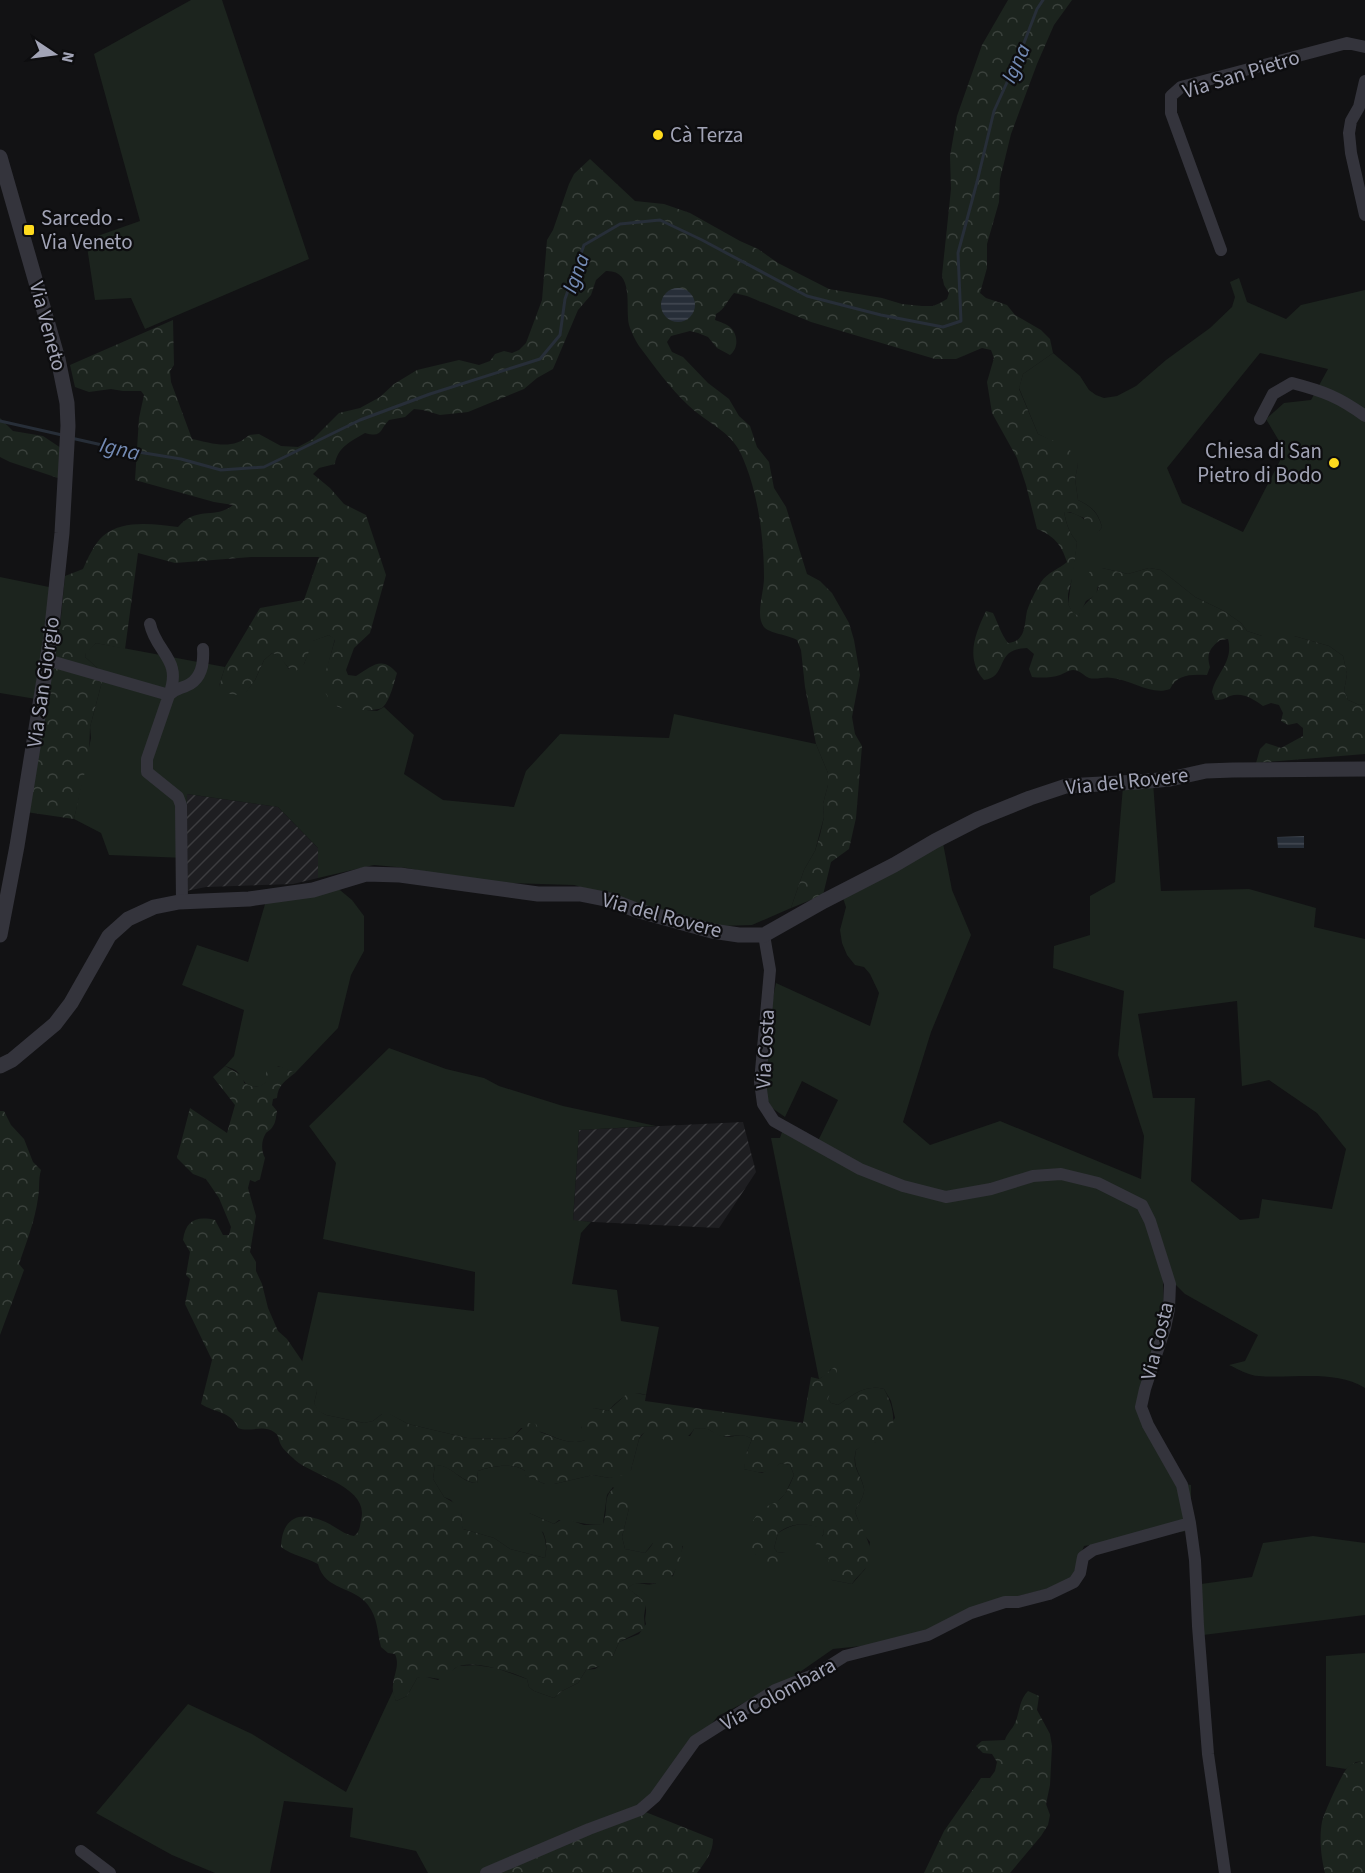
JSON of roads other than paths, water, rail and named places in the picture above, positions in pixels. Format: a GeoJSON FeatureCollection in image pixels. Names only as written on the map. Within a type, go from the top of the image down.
{"type":"FeatureCollection","features":[{"type":"Feature","properties":{"kind":"street","name":"Via San Pietro"},"geometry":{"type":"LineString","coordinates":[[1221,250],[1171,113],[1171,96],[1181,87],[1347,43],[1365,47]]}},
{"type":"Feature","properties":{"kind":"street"},"geometry":{"type":"LineString","coordinates":[[1365,81],[1362,108],[1351,121],[1349,134],[1365,215]]}},
{"type":"Feature","properties":{"kind":"street","name":"Via Veneto"},"geometry":{"type":"LineString","coordinates":[[0,157],[58,359],[67,403],[68,426]]}},
{"type":"Feature","properties":{"kind":"street"},"geometry":{"type":"LineString","coordinates":[[1260,418],[1274,394],[1292,383],[1314,388],[1342,399],[1365,416]]}},
{"type":"Feature","properties":{"kind":"street","name":"Via San Giorgio"},"geometry":{"type":"LineString","coordinates":[[0,935],[18,846],[47,660],[62,533],[68,426]]}},
{"type":"Feature","properties":{"kind":"street"},"geometry":{"type":"LineString","coordinates":[[150,624],[152,632],[172,666],[174,681],[147,759],[147,771],[178,797],[181,805],[182,902]]}},
{"type":"Feature","properties":{"kind":"street"},"geometry":{"type":"LineString","coordinates":[[169,695],[175,689],[190,684],[197,677],[202,667],[203,649]]}},
{"type":"Feature","properties":{"kind":"street"},"geometry":{"type":"LineString","coordinates":[[47,660],[169,695]]}},
{"type":"Feature","properties":{"kind":"street","name":"Via del Rovere"},"geometry":{"type":"LineString","coordinates":[[0,1066],[12,1060],[55,1024],[71,1003],[109,936],[128,919],[154,907],[182,902],[249,899],[302,891],[366,874],[400,875],[538,894],[580,894],[610,900],[636,910],[712,931],[739,935],[764,935],[978,819],[1066,786],[1148,781],[1206,771],[1365,769]]}},
{"type":"Feature","properties":{"kind":"street","name":"Via Costa"},"geometry":{"type":"LineString","coordinates":[[764,935],[770,970],[760,1082],[763,1104],[774,1121],[860,1169],[903,1186],[946,1197],[992,1189],[1033,1176],[1061,1174],[1098,1183],[1142,1205],[1154,1230],[1170,1284],[1165,1329],[1145,1389],[1142,1407],[1148,1425],[1182,1485],[1190,1523],[1195,1560],[1208,1754],[1225,1873]]}},
{"type":"Feature","properties":{"kind":"street","name":"Via Colombara"},"geometry":{"type":"LineString","coordinates":[[486,1873],[640,1810],[655,1797],[695,1741],[775,1690],[818,1673],[845,1656],[928,1635],[971,1612],[1005,1602],[1018,1602],[1049,1594],[1074,1582],[1080,1574],[1083,1557],[1093,1550],[1190,1523]]}},
{"type":"Feature","properties":{"kind":"street"},"geometry":{"type":"LineString","coordinates":[[81,1851],[110,1873]]}},
{"type":"Feature","properties":{"kind":"waterway","name":"Igna"},"geometry":{"type":"LineString","coordinates":[[71,438],[181,459],[221,470],[264,467],[360,420],[430,394],[540,359],[560,335],[565,299],[584,245],[620,224],[660,220],[807,296],[881,315],[943,327],[961,321],[958,253],[994,111],[1037,9],[1043,0]]}},
{"type":"Feature","properties":{"kind":"waterway","name":"Igna"},"geometry":{"type":"LineString","coordinates":[[0,421],[62,435]]}},
{"type":"Feature","properties":{"kind":"place","name":"Cà Terza"},"geometry":{"type":"Point","coordinates":[658,135]}},
{"type":"Feature","properties":{"kind":"place","name":"Sarcedo - Via Veneto"},"geometry":{"type":"Point","coordinates":[29,230]}},
{"type":"Feature","properties":{"kind":"place","name":"Chiesa di San Pietro di Bodo"},"geometry":{"type":"Point","coordinates":[1334,463]}}]}
